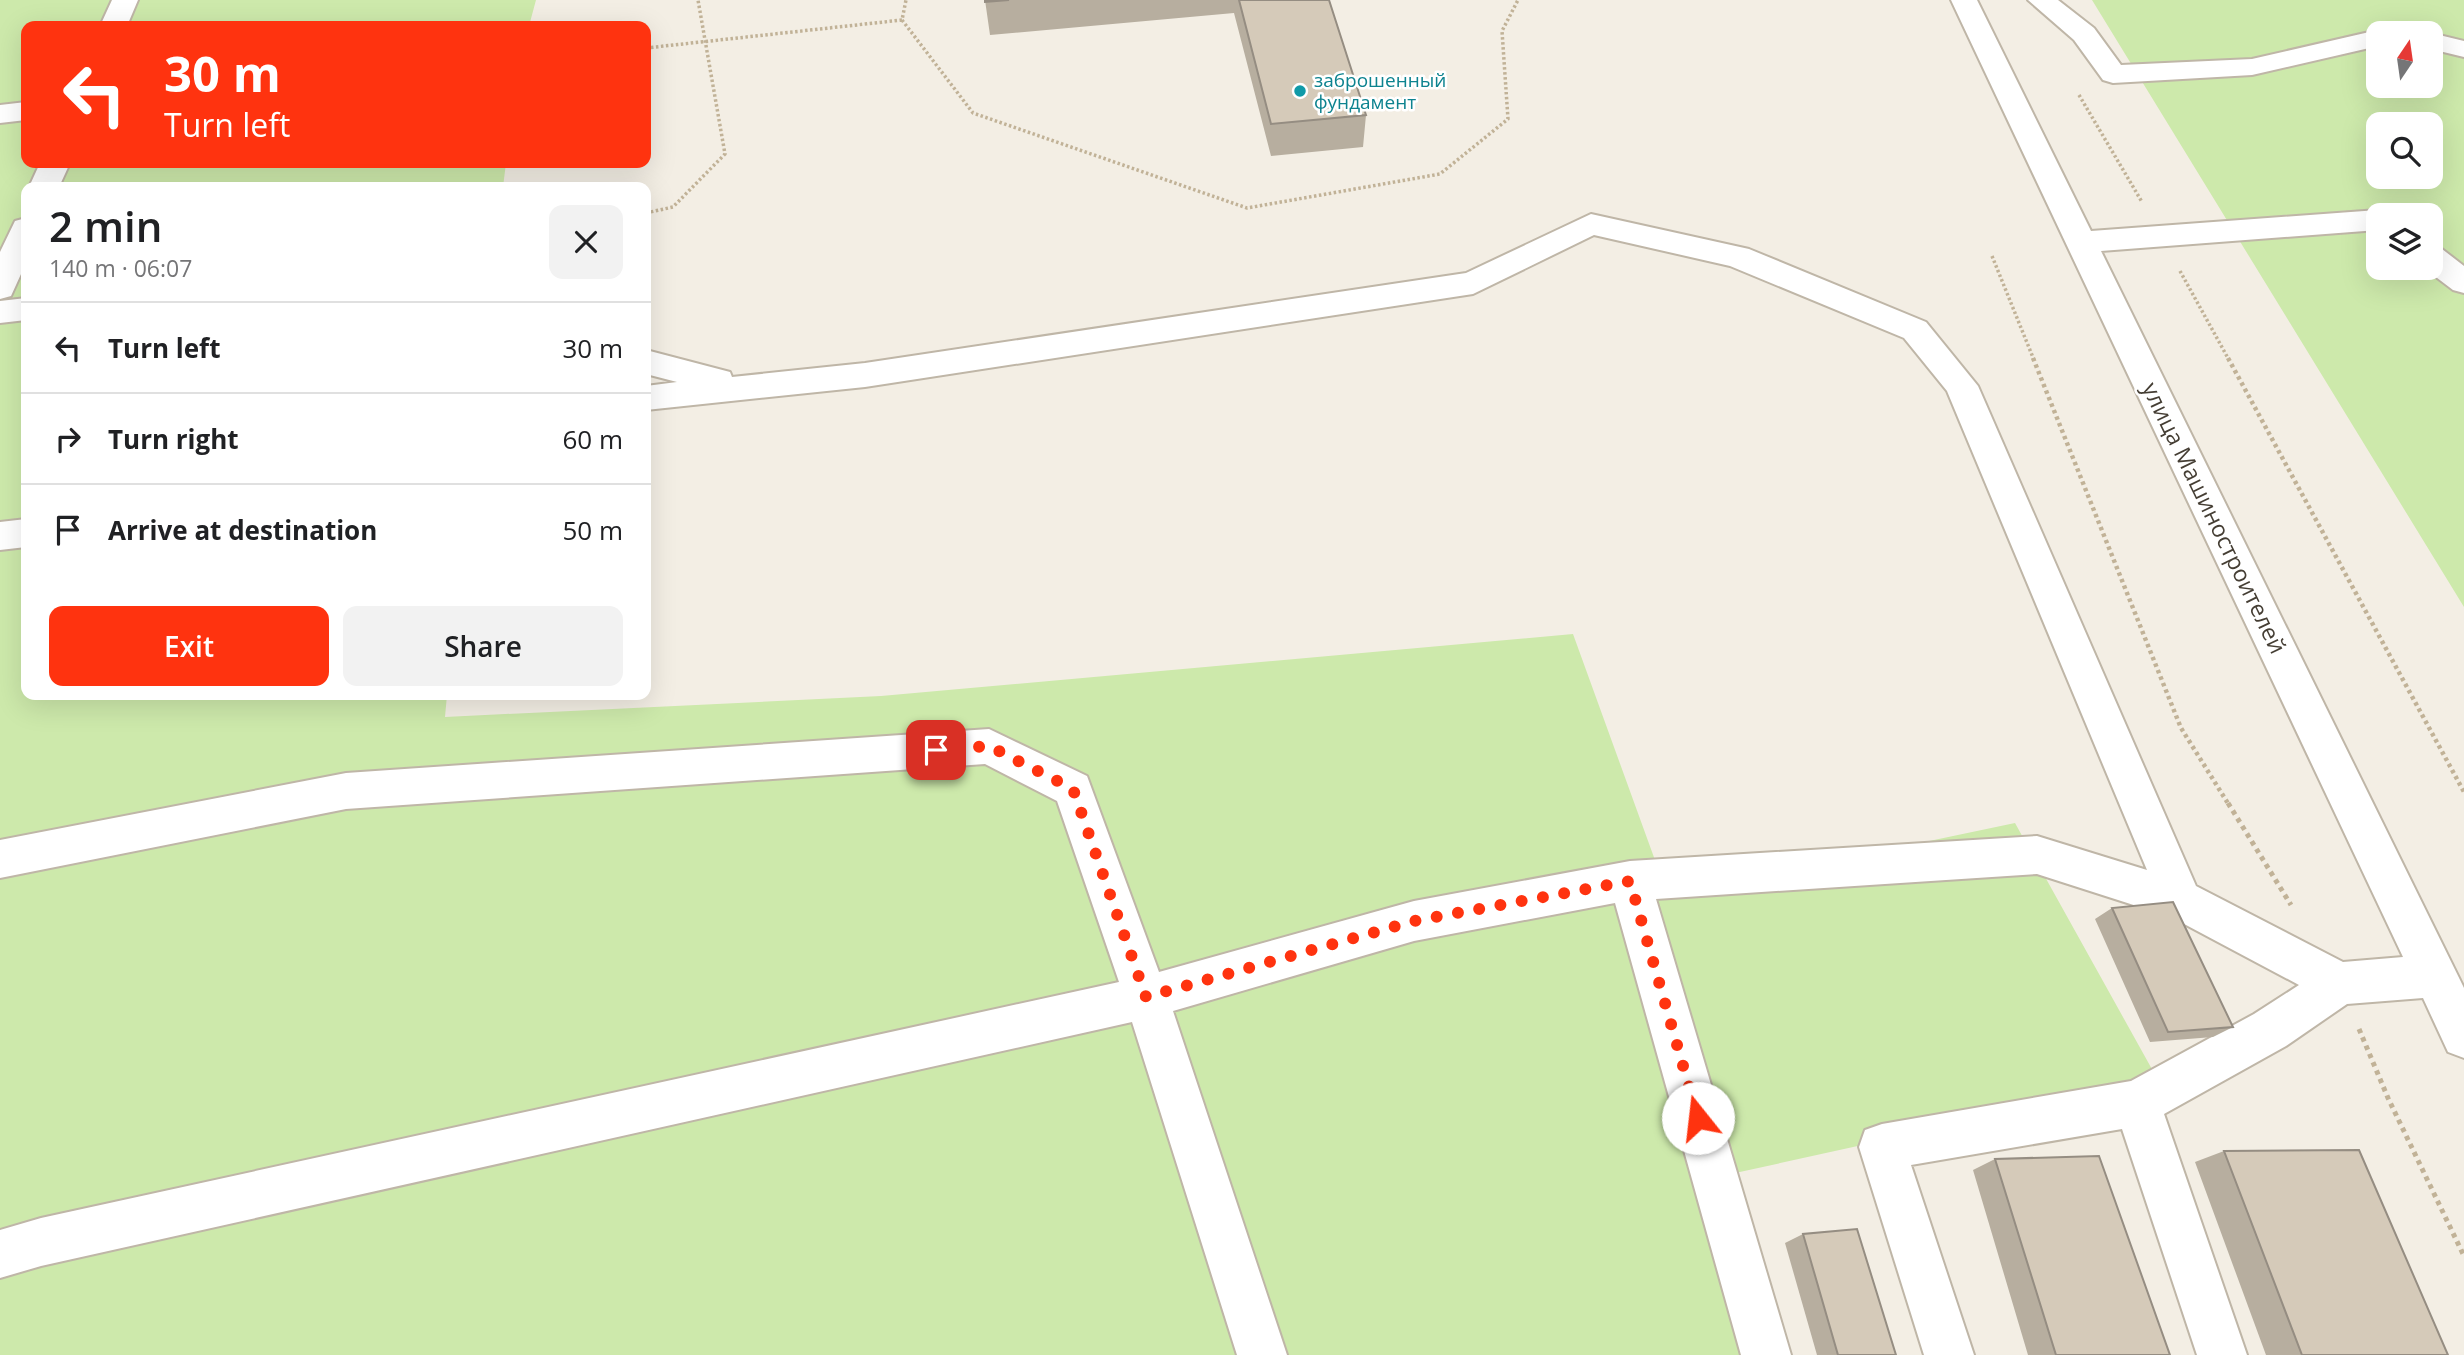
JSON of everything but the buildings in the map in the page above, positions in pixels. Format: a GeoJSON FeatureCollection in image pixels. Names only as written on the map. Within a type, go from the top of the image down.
{"type":"FeatureCollection","features":[{"type":"Feature","properties":{"kind":"street"},"geometry":{"type":"LineString","coordinates":[[116,21],[125,0]]}},
{"type":"Feature","properties":{"kind":"street","name":"улица Машиностроителей"},"geometry":{"type":"LineString","coordinates":[[1964,0],[2464,1036]]}},
{"type":"Feature","properties":{"kind":"street"},"geometry":{"type":"LineString","coordinates":[[2040,0],[2084,34],[2113,74],[2252,66],[2366,41]]}},
{"type":"Feature","properties":{"kind":"street"},"geometry":{"type":"LineString","coordinates":[[2443,43],[2464,49]]}},
{"type":"Feature","properties":{"kind":"street"},"geometry":{"type":"LineString","coordinates":[[0,114],[21,112]]}},
{"type":"Feature","properties":{"kind":"street"},"geometry":{"type":"LineString","coordinates":[[2082,242],[2366,221]]}},
{"type":"Feature","properties":{"kind":"street"},"geometry":{"type":"LineString","coordinates":[[651,397],[865,375],[1473,283],[1591,224],[1738,257],[1915,330],[1961,386],[2182,900]]}},
{"type":"Feature","properties":{"kind":"street"},"geometry":{"type":"LineString","coordinates":[[2443,239],[2464,246]]}},
{"type":"Feature","properties":{"kind":"street"},"geometry":{"type":"LineString","coordinates":[[0,288],[21,240]]}},
{"type":"Feature","properties":{"kind":"street"},"geometry":{"type":"LineString","coordinates":[[2443,266],[2464,282]]}},
{"type":"Feature","properties":{"kind":"street"},"geometry":{"type":"LineString","coordinates":[[0,313],[21,310]]}},
{"type":"Feature","properties":{"kind":"street"},"geometry":{"type":"LineString","coordinates":[[651,363],[741,386]]}},
{"type":"Feature","properties":{"kind":"street"},"geometry":{"type":"LineString","coordinates":[[0,536],[21,534]]}},
{"type":"Feature","properties":{"kind":"street"},"geometry":{"type":"LineString","coordinates":[[0,859],[346,791],[989,746],[1073,789],[1146,997],[1262,1355]]}},
{"type":"Feature","properties":{"kind":"street"},"geometry":{"type":"LineString","coordinates":[[0,1254],[41,1242],[1146,997],[1414,921],[1630,881],[2037,855],[2182,900],[2340,983]]}},
{"type":"Feature","properties":{"kind":"street"},"geometry":{"type":"LineString","coordinates":[[1630,881],[1766,1355]]}},
{"type":"Feature","properties":{"kind":"street"},"geometry":{"type":"LineString","coordinates":[[1949,1355],[1882,1147],[2137,1104],[2270,1030],[2340,983],[2435,976]]}},
{"type":"Feature","properties":{"kind":"street"},"geometry":{"type":"LineString","coordinates":[[2137,1104],[2222,1355]]}},
{"type":"Feature","properties":{"kind":"path"},"geometry":{"type":"LineString","coordinates":[[651,212],[673,207],[725,154],[698,0]]}},
{"type":"Feature","properties":{"kind":"path"},"geometry":{"type":"LineString","coordinates":[[906,0],[902,20],[973,113],[1247,208],[1440,174],[1508,119],[1502,31],[1518,0]]}},
{"type":"Feature","properties":{"kind":"path"},"geometry":{"type":"LineString","coordinates":[[651,48],[902,20]]}},
{"type":"Feature","properties":{"kind":"path"},"geometry":{"type":"LineString","coordinates":[[2072,83],[2162,236],[2464,792]]}},
{"type":"Feature","properties":{"kind":"path"},"geometry":{"type":"LineString","coordinates":[[1992,256],[2181,729],[2297,914]]}},
{"type":"Feature","properties":{"kind":"path"},"geometry":{"type":"LineString","coordinates":[[2340,983],[2388,1098],[2464,1256]]}},
{"type":"Feature","properties":{"kind":"green space"},"geometry":{"type":"Polygon","coordinates":[[[0,0],[536,0],[530,21],[21,21],[21,168],[505,168],[504,182],[21,182],[21,700],[447,700],[445,717],[881,696],[1573,634],[1668,896],[2015,823],[2158,1080],[1726,1175],[1778,1355],[0,1355],[0,0]]]}},
{"type":"Feature","properties":{"kind":"green space"},"geometry":{"type":"Polygon","coordinates":[[[2092,0],[2464,0],[2464,607],[2092,0]]]}},
{"type":"Feature","properties":{"kind":"place","name":"заброшенный фундамент"},"geometry":{"type":"Point","coordinates":[1300,91]}},
{"type":"Feature","properties":{"kind":"route"},"geometry":{"type":"LineString","coordinates":[[936,750],[989,746],[1073,789],[1146,997],[1414,921],[1630,881],[1698,1118]]}}]}
